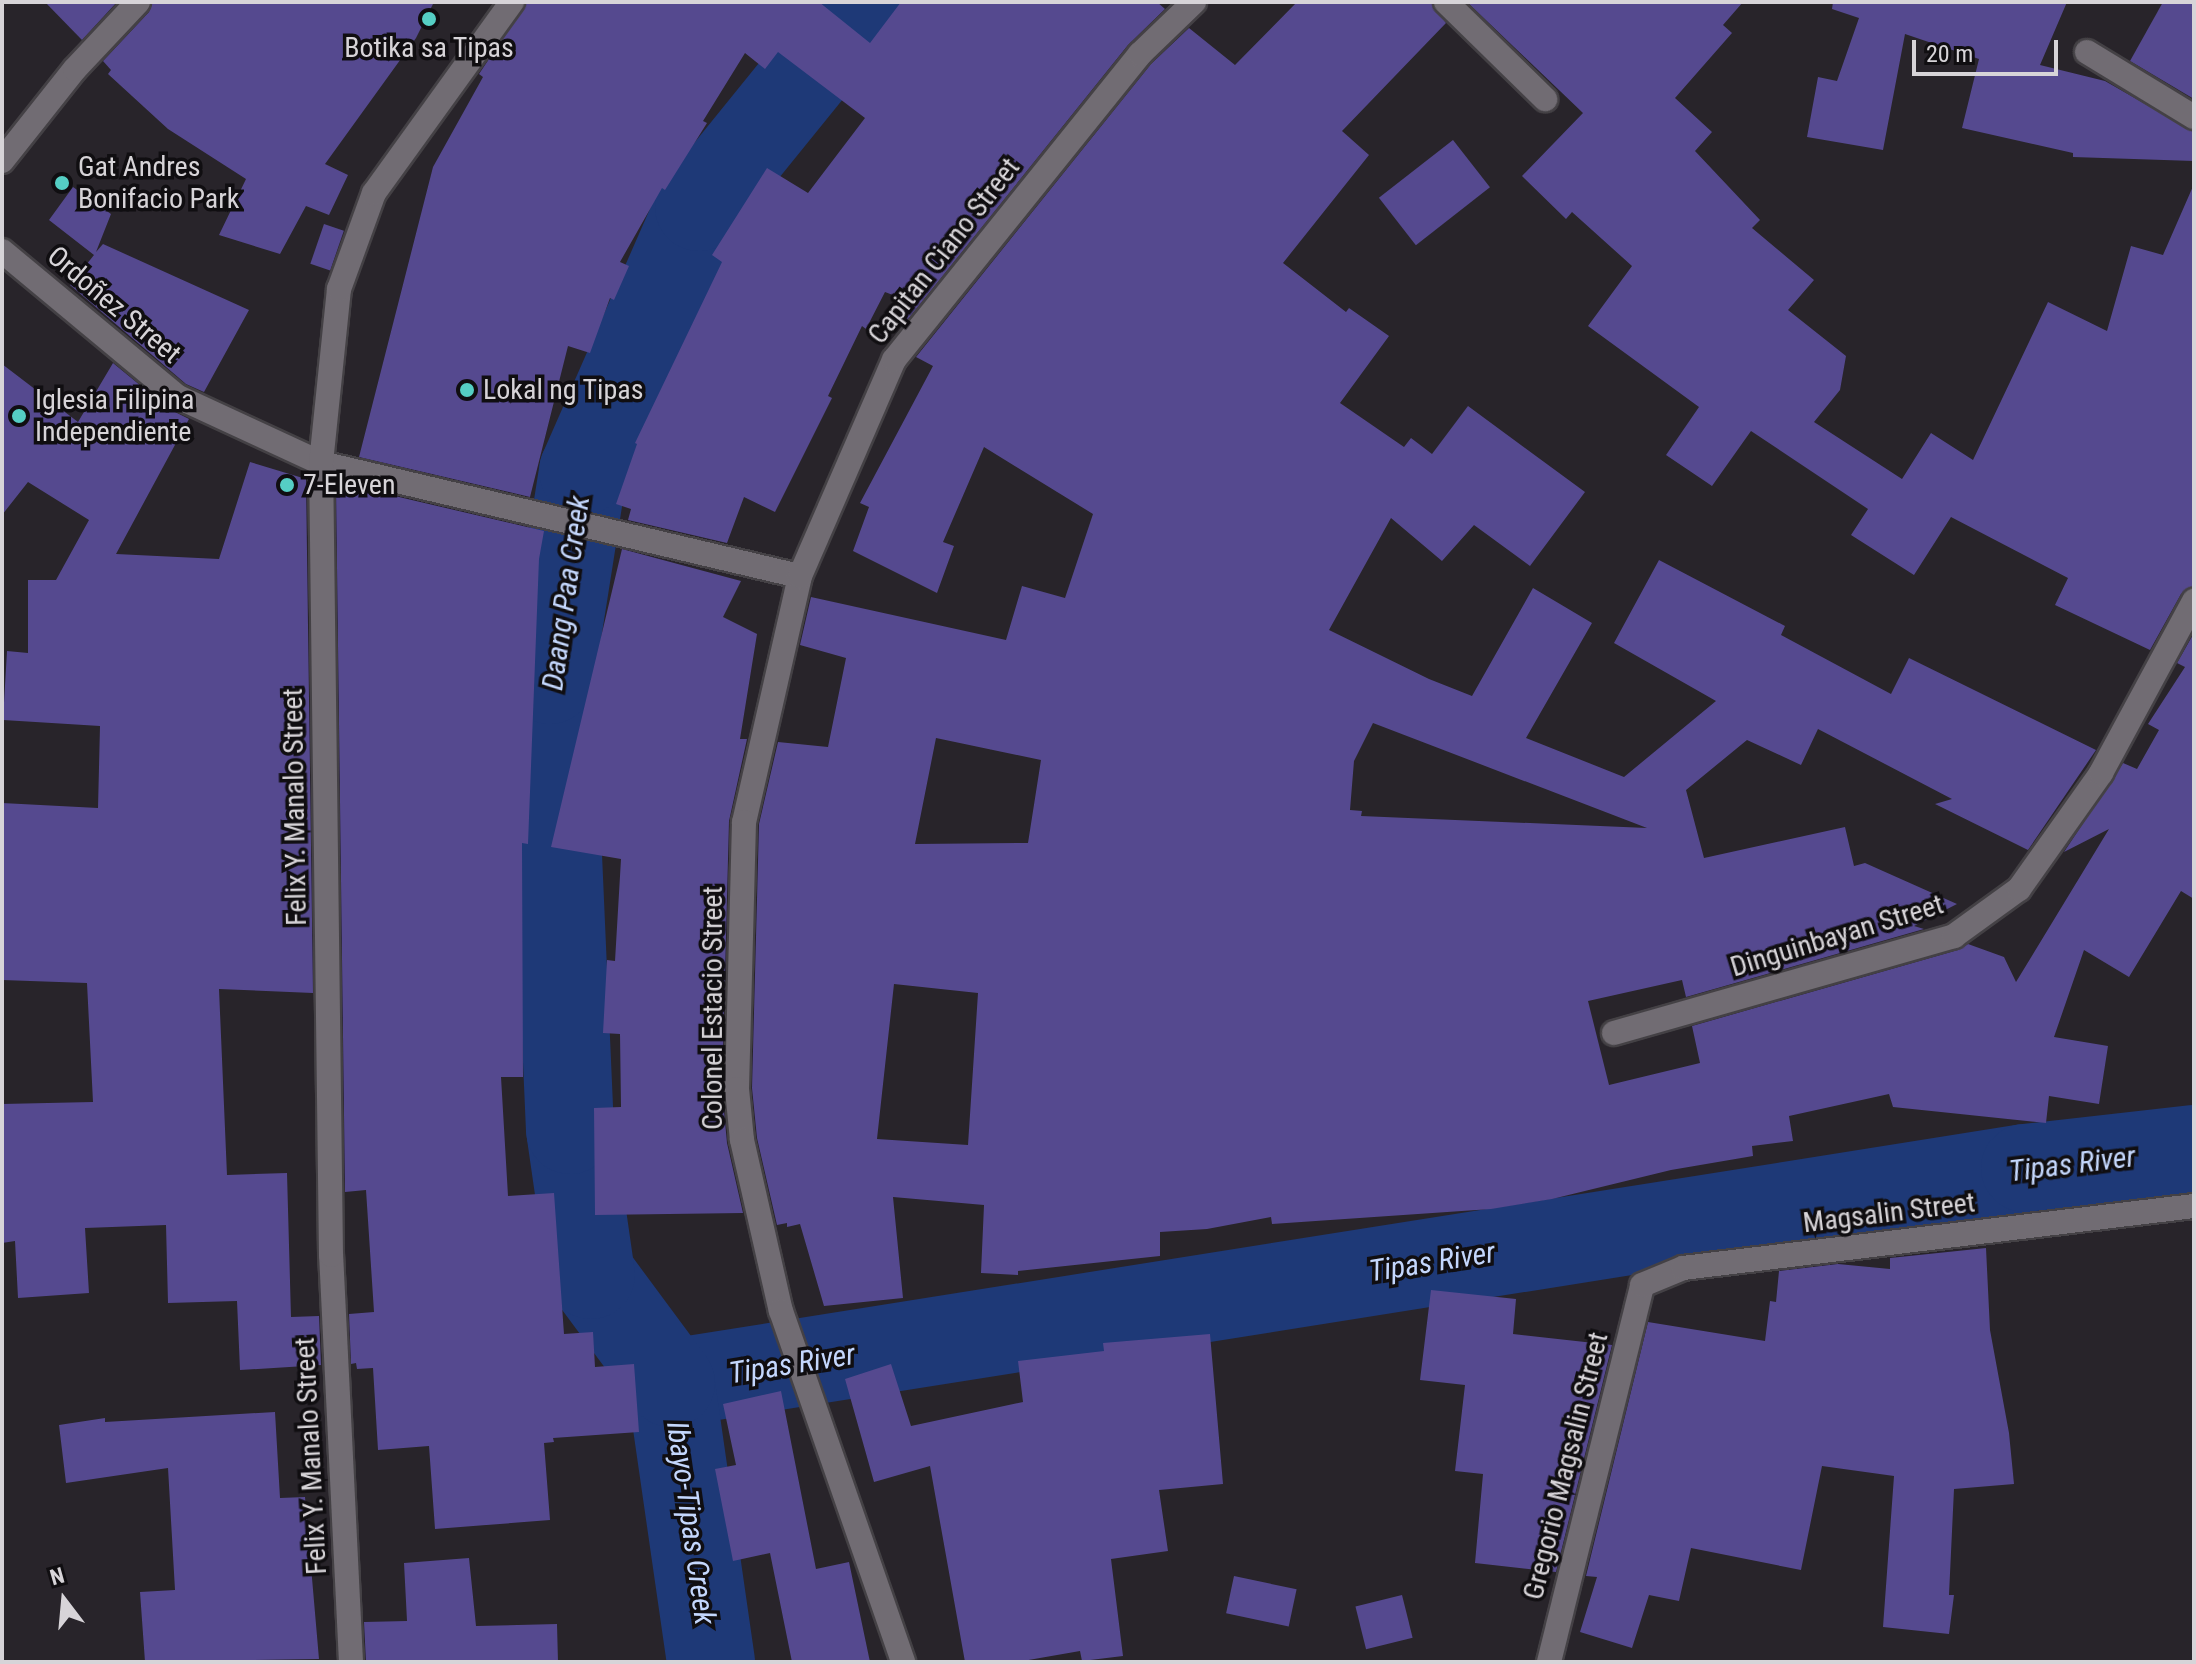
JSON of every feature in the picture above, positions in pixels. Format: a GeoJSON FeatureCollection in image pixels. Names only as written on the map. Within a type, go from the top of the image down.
{"type":"FeatureCollection","features":[{"type":"Feature","properties":{"kind":"street"},"geometry":{"type":"LineString","coordinates":[[2,161],[75,69],[138,2]]}},
{"type":"Feature","properties":{"kind":"street","name":"Felix Y. Manalo Street"},"geometry":{"type":"LineString","coordinates":[[351,1662],[331,1255],[321,463],[339,289],[374,193],[512,2]]}},
{"type":"Feature","properties":{"kind":"street","name":"Capitan Ciano Street"},"geometry":{"type":"LineString","coordinates":[[800,576],[894,360],[1140,54],[1194,2]]}},
{"type":"Feature","properties":{"kind":"street"},"geometry":{"type":"LineString","coordinates":[[1446,2],[1545,99]]}},
{"type":"Feature","properties":{"kind":"street"},"geometry":{"type":"LineString","coordinates":[[2087,52],[2194,117]]}},
{"type":"Feature","properties":{"kind":"street","name":"Ordoñez Street"},"geometry":{"type":"LineString","coordinates":[[2,251],[178,397],[321,463],[568,518],[800,576]]}},
{"type":"Feature","properties":{"kind":"street","name":"Colonel Estacio Street"},"geometry":{"type":"LineString","coordinates":[[800,576],[744,822],[737,1089],[742,1140],[781,1311],[903,1662]]}},
{"type":"Feature","properties":{"kind":"street","name":"Dinguinbayan Street"},"geometry":{"type":"LineString","coordinates":[[1614,1033],[1954,936],[2019,889],[2101,773],[2194,601]]}},
{"type":"Feature","properties":{"kind":"street","name":"Magsalin Street"},"geometry":{"type":"LineString","coordinates":[[1642,1285],[1683,1268],[2194,1206]]}},
{"type":"Feature","properties":{"kind":"street","name":"Gregorio Magsalin Street"},"geometry":{"type":"LineString","coordinates":[[1549,1662],[1642,1285]]}},
{"type":"Feature","properties":{"kind":"building"},"geometry":{"type":"Polygon","coordinates":[[[45,2],[117,2],[82,40],[45,2]]]}},
{"type":"Feature","properties":{"kind":"building"},"geometry":{"type":"Polygon","coordinates":[[[153,2],[434,2],[416,38],[325,164],[348,175],[329,215],[306,206],[280,254],[219,235],[246,179],[168,129],[108,74],[111,70],[103,61],[149,12],[153,2]]]}},
{"type":"Feature","properties":{"kind":"building"},"geometry":{"type":"Polygon","coordinates":[[[527,2],[819,2],[870,43],[901,2],[1157,2],[1165,9],[1128,45],[905,323],[911,302],[885,292],[866,329],[862,326],[828,396],[832,398],[775,512],[744,497],[727,543],[628,520],[631,509],[616,504],[635,443],[722,262],[712,255],[767,168],[808,193],[865,118],[778,52],[765,69],[745,53],[703,121],[707,123],[665,190],[662,188],[620,262],[629,266],[614,300],[610,298],[590,353],[568,346],[530,497],[359,457],[433,167],[483,77],[479,74],[527,2]]]}},
{"type":"Feature","properties":{"kind":"building"},"geometry":{"type":"Polygon","coordinates":[[[1297,2],[1431,2],[1446,23],[1342,131],[1369,155],[1283,263],[1346,312],[1349,308],[1389,336],[1340,403],[1404,447],[1411,438],[1432,454],[1468,406],[1585,492],[1530,566],[1474,525],[1442,561],[1391,518],[1329,630],[1429,679],[1472,696],[1533,588],[1592,623],[1526,738],[1624,777],[1716,701],[1614,643],[1659,560],[1785,626],[1781,635],[1891,694],[1909,658],[2096,750],[2028,850],[1935,804],[1952,799],[1818,729],[1801,765],[1747,740],[1686,790],[1704,858],[1845,827],[1854,866],[1865,863],[1957,904],[1914,926],[1924,929],[1686,997],[1682,980],[1588,1001],[1609,1085],[1700,1063],[1692,1026],[1958,950],[1968,944],[2004,957],[2016,982],[2109,829],[2064,852],[2123,763],[2137,769],[2159,730],[2148,724],[2185,667],[2177,663],[2194,633],[2194,899],[2181,891],[2129,977],[2084,950],[2054,1037],[2108,1046],[2099,1104],[2049,1096],[2046,1123],[1893,1107],[1889,1094],[1789,1116],[1793,1141],[1752,1146],[1753,1156],[1671,1170],[1552,1199],[1491,1209],[1272,1224],[1271,1217],[1207,1229],[1160,1232],[1160,1256],[1018,1271],[1018,1275],[981,1273],[984,1205],[893,1197],[903,1298],[824,1306],[800,1224],[787,1227],[787,1223],[777,1225],[757,1138],[752,1088],[759,824],[778,742],[828,747],[846,658],[800,645],[811,597],[1006,640],[1022,586],[1065,598],[1093,514],[984,447],[943,542],[954,546],[937,593],[853,551],[869,507],[860,503],[933,366],[916,357],[1151,64],[1189,28],[1235,65],[1297,2]],[[1373,723],[1354,761],[1350,810],[1362,811],[1361,816],[1647,828],[1373,723]],[[936,738],[915,844],[1028,843],[1041,760],[936,738]],[[894,984],[877,1139],[968,1145],[978,993],[894,984]]]}},
{"type":"Feature","properties":{"kind":"building"},"geometry":{"type":"Polygon","coordinates":[[[1467,2],[1743,2],[1723,25],[1732,33],[1675,98],[1712,132],[1695,151],[1760,220],[1752,228],[1814,280],[1788,310],[1846,356],[1840,390],[1814,422],[1902,479],[1931,433],[1973,460],[2048,302],[2107,331],[2131,246],[2163,255],[2194,184],[2194,586],[2181,594],[2150,650],[2055,605],[2068,578],[1951,517],[1914,575],[1851,535],[1868,509],[1751,431],[1712,486],[1666,455],[1699,407],[1588,326],[1632,266],[1572,212],[1566,219],[1522,176],[1583,113],[1467,2]]]}},
{"type":"Feature","properties":{"kind":"building"},"geometry":{"type":"Polygon","coordinates":[[[1833,2],[2067,2],[2040,65],[2105,81],[2194,132],[2194,161],[2073,157],[2073,153],[1962,128],[1979,59],[1905,34],[1883,150],[1807,137],[1818,77],[1837,81],[1859,18],[1832,9],[1833,2]]]}},
{"type":"Feature","properties":{"kind":"building"},"geometry":{"type":"Polygon","coordinates":[[[2163,2],[2194,2],[2194,99],[2130,61],[2163,2]]]}},
{"type":"Feature","properties":{"kind":"building"},"geometry":{"type":"Polygon","coordinates":[[[1453,140],[1490,187],[1416,245],[1379,198],[1453,140]]]}},
{"type":"Feature","properties":{"kind":"building"},"geometry":{"type":"Polygon","coordinates":[[[73,187],[111,214],[96,252],[103,244],[249,310],[204,392],[186,384],[70,285],[94,255],[49,220],[73,187]]]}},
{"type":"Feature","properties":{"kind":"building"},"geometry":{"type":"Polygon","coordinates":[[[324,224],[344,231],[330,271],[310,264],[324,224]]]}},
{"type":"Feature","properties":{"kind":"building"},"geometry":{"type":"Polygon","coordinates":[[[113,363],[169,409],[189,419],[116,554],[219,559],[250,462],[306,479],[313,993],[219,989],[227,1175],[287,1173],[291,1317],[319,1316],[321,1365],[240,1370],[237,1301],[168,1303],[166,1225],[85,1228],[89,1293],[18,1298],[15,1241],[2,1243],[2,1104],[93,1102],[87,983],[2,980],[2,803],[98,808],[100,726],[3,720],[7,651],[28,653],[28,580],[56,580],[89,520],[28,482],[2,515],[2,364],[78,422],[113,363]]]}},
{"type":"Feature","properties":{"kind":"building"},"geometry":{"type":"Polygon","coordinates":[[[352,486],[544,531],[539,559],[528,844],[522,843],[523,1077],[501,1077],[508,1196],[554,1193],[564,1334],[593,1332],[595,1367],[634,1364],[639,1432],[553,1438],[554,1442],[544,1443],[550,1520],[435,1529],[429,1446],[378,1450],[373,1368],[357,1369],[356,1363],[351,1364],[349,1314],[374,1312],[366,1190],[345,1192],[336,488],[350,492],[352,486]]]}},
{"type":"Feature","properties":{"kind":"building"},"geometry":{"type":"Polygon","coordinates":[[[622,549],[741,581],[723,617],[757,634],[740,739],[747,739],[729,821],[722,1089],[727,1143],[743,1213],[595,1215],[594,1108],[621,1107],[620,1034],[603,1033],[607,960],[615,961],[621,859],[551,847],[622,549]]]}},
{"type":"Feature","properties":{"kind":"building"},"geometry":{"type":"Polygon","coordinates":[[[1986,1248],[1990,1330],[2009,1433],[2014,1484],[1954,1489],[1949,1595],[1954,1595],[1949,1634],[1883,1627],[1894,1476],[1822,1466],[1801,1570],[1691,1548],[1679,1601],[1649,1595],[1632,1648],[1580,1632],[1597,1577],[1586,1576],[1648,1322],[1765,1341],[1770,1301],[1776,1302],[1779,1271],[1838,1264],[1890,1269],[1890,1258],[1986,1248]]]}},
{"type":"Feature","properties":{"kind":"building"},"geometry":{"type":"Polygon","coordinates":[[[1431,1290],[1516,1299],[1513,1334],[1612,1345],[1556,1572],[1475,1563],[1483,1474],[1455,1471],[1465,1385],[1420,1380],[1431,1290]]]}},
{"type":"Feature","properties":{"kind":"building"},"geometry":{"type":"Polygon","coordinates":[[[1210,1334],[1223,1484],[1159,1490],[1168,1551],[1111,1559],[1123,1656],[1082,1661],[1080,1651],[1017,1662],[965,1662],[930,1466],[874,1482],[845,1379],[891,1364],[911,1426],[1023,1402],[1018,1361],[1104,1351],[1103,1343],[1210,1334]]]}},
{"type":"Feature","properties":{"kind":"building"},"geometry":{"type":"Polygon","coordinates":[[[781,1391],[816,1569],[849,1562],[870,1662],[792,1662],[770,1553],[733,1561],[715,1469],[736,1465],[723,1404],[781,1391]]]}},
{"type":"Feature","properties":{"kind":"building"},"geometry":{"type":"Polygon","coordinates":[[[275,1412],[280,1498],[305,1497],[319,1659],[145,1662],[140,1592],[175,1590],[168,1468],[66,1483],[59,1425],[105,1418],[105,1422],[275,1412]]]}},
{"type":"Feature","properties":{"kind":"building"},"geometry":{"type":"Polygon","coordinates":[[[469,1558],[476,1626],[557,1624],[558,1662],[366,1662],[364,1622],[407,1621],[404,1563],[469,1558]]]}},
{"type":"Feature","properties":{"kind":"building"},"geometry":{"type":"Polygon","coordinates":[[[1234,1576],[1297,1589],[1289,1626],[1226,1613],[1234,1576]]]}},
{"type":"Feature","properties":{"kind":"building"},"geometry":{"type":"Polygon","coordinates":[[[1402,1595],[1413,1638],[1366,1649],[1355,1607],[1402,1595]]]}},
{"type":"Feature","properties":{"kind":"waterway","name":"Daang Paa Creek"},"geometry":{"type":"LineString","coordinates":[[711,1662],[671,1383],[591,1275],[570,1130],[550,680],[583,471],[699,207],[865,2]]}},
{"type":"Feature","properties":{"kind":"waterway","name":"Tipas River"},"geometry":{"type":"LineString","coordinates":[[671,1383],[2025,1168],[2194,1149]]}},
{"type":"Feature","properties":{"kind":"place","name":"Botika sa Tipas"},"geometry":{"type":"Point","coordinates":[429,19]}},
{"type":"Feature","properties":{"kind":"place","name":"Gat Andres Bonifacio Park"},"geometry":{"type":"Point","coordinates":[62,183]}},
{"type":"Feature","properties":{"kind":"place","name":"Lokal ng Tipas"},"geometry":{"type":"Point","coordinates":[467,390]}},
{"type":"Feature","properties":{"kind":"place","name":"Iglesia Filipina Independiente"},"geometry":{"type":"Point","coordinates":[19,416]}},
{"type":"Feature","properties":{"kind":"place","name":"7-Eleven"},"geometry":{"type":"Point","coordinates":[287,485]}},
{"type":"Feature","properties":{"kind":"water label","name":"Ibayo-Tipas Creek"},"geometry":{"type":"Point","coordinates":[691,1523]}}]}
